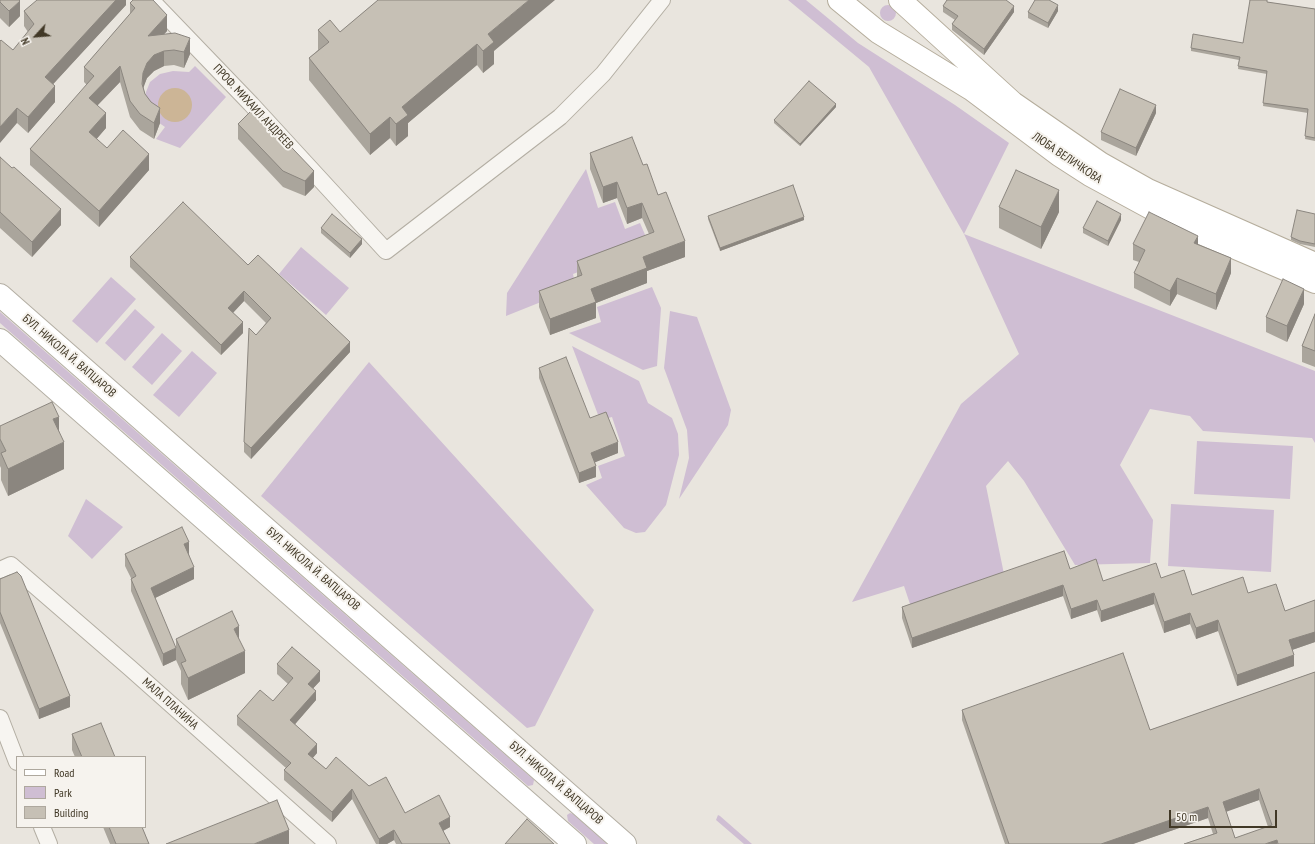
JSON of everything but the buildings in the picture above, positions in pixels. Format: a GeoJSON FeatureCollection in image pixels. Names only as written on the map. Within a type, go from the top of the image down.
{"type":"FeatureCollection","features":[{"type":"Feature","properties":{"kind":"main road"},"geometry":{"type":"LineString","coordinates":[[840,2],[852,6],[865,0]]}},
{"type":"Feature","properties":{"kind":"main road","name":"ЛЮБА ВЕЛИЧКОВА"},"geometry":{"type":"LineString","coordinates":[[900,0],[1013,104],[1100,163],[1148,190],[1315,264]]}},
{"type":"Feature","properties":{"kind":"main road","name":"ЛЮБА ВЕЛИЧКОВА"},"geometry":{"type":"LineString","coordinates":[[840,2],[878,32],[971,89],[1059,155],[1090,175],[1184,226],[1315,282]]}},
{"type":"Feature","properties":{"kind":"main road","name":"БУЛ. НИКОЛА Й. ВАПЦАРОВ"},"geometry":{"type":"LineString","coordinates":[[0,295],[625,844]]}},
{"type":"Feature","properties":{"kind":"main road"},"geometry":{"type":"LineString","coordinates":[[0,340],[575,844]]}},
{"type":"Feature","properties":{"kind":"main road"},"geometry":{"type":"LineString","coordinates":[[539,812],[560,786]]}},
{"type":"Feature","properties":{"kind":"street","name":"ПРОФ. МИХАИЛ АНДРЕЕВ"},"geometry":{"type":"LineString","coordinates":[[151,0],[251,104],[386,251],[560,117],[603,74],[662,0]]}},
{"type":"Feature","properties":{"kind":"street","name":"МАЛА ПЛАНИНА"},"geometry":{"type":"LineString","coordinates":[[5,568],[130,668],[328,844]]}},
{"type":"Feature","properties":{"kind":"street"},"geometry":{"type":"LineString","coordinates":[[0,718],[10,756]]}},
{"type":"Feature","properties":{"kind":"street"},"geometry":{"type":"LineString","coordinates":[[42,828],[49,844]]}},
{"type":"Feature","properties":{"kind":"green space"},"geometry":{"type":"Polygon","coordinates":[[[788,0],[806,0],[858,43],[955,105],[1009,143],[964,234],[869,67],[788,0]]]}},
{"type":"Feature","properties":{"kind":"green space"},"geometry":{"type":"Polygon","coordinates":[[[885,5],[891,5],[896,10],[894,19],[891,21],[885,21],[880,16],[880,10],[885,5]]]}},
{"type":"Feature","properties":{"kind":"green space"},"geometry":{"type":"Polygon","coordinates":[[[195,66],[226,97],[180,148],[156,139],[165,127],[155,120],[145,103],[146,92],[150,82],[160,74],[173,71],[189,72],[195,66]]]}},
{"type":"Feature","properties":{"kind":"green space"},"geometry":{"type":"Polygon","coordinates":[[[586,169],[598,208],[615,202],[625,229],[640,223],[649,244],[573,274],[576,288],[506,316],[507,293],[586,169]]]}},
{"type":"Feature","properties":{"kind":"green space"},"geometry":{"type":"Polygon","coordinates":[[[964,234],[1315,371],[1315,443],[1312,438],[1203,431],[1190,416],[1150,409],[1120,465],[1153,520],[1150,563],[1075,565],[1024,481],[1008,461],[986,486],[1004,574],[911,607],[904,586],[852,602],[961,404],[1019,354],[964,234]]]}},
{"type":"Feature","properties":{"kind":"green space"},"geometry":{"type":"Polygon","coordinates":[[[301,247],[349,288],[326,315],[279,274],[301,247]]]}},
{"type":"Feature","properties":{"kind":"green space"},"geometry":{"type":"Polygon","coordinates":[[[111,277],[136,299],[97,343],[72,321],[111,277]]]}},
{"type":"Feature","properties":{"kind":"green space"},"geometry":{"type":"Polygon","coordinates":[[[652,287],[661,308],[657,366],[643,370],[569,333],[601,322],[597,307],[652,287]]]}},
{"type":"Feature","properties":{"kind":"green space"},"geometry":{"type":"Polygon","coordinates":[[[135,309],[155,327],[125,361],[105,343],[135,309]]]}},
{"type":"Feature","properties":{"kind":"green space"},"geometry":{"type":"Polygon","coordinates":[[[670,311],[697,317],[731,410],[728,425],[679,499],[689,458],[687,430],[664,368],[670,311]]]}},
{"type":"Feature","properties":{"kind":"green space"},"geometry":{"type":"Polygon","coordinates":[[[0,312],[534,780],[533,785],[528,786],[0,323],[0,312]]]}},
{"type":"Feature","properties":{"kind":"green space"},"geometry":{"type":"Polygon","coordinates":[[[162,333],[182,351],[152,385],[132,367],[162,333]]]}},
{"type":"Feature","properties":{"kind":"green space"},"geometry":{"type":"Polygon","coordinates":[[[572,346],[639,381],[648,403],[672,418],[678,434],[679,455],[666,505],[645,532],[636,533],[624,528],[586,485],[602,478],[598,466],[625,456],[612,417],[600,420],[572,346]]]}},
{"type":"Feature","properties":{"kind":"green space"},"geometry":{"type":"Polygon","coordinates":[[[192,351],[217,373],[179,417],[153,395],[192,351]]]}},
{"type":"Feature","properties":{"kind":"green space"},"geometry":{"type":"Polygon","coordinates":[[[369,362],[594,610],[535,726],[527,728],[261,496],[369,362]]]}},
{"type":"Feature","properties":{"kind":"green space"},"geometry":{"type":"Polygon","coordinates":[[[1197,441],[1293,446],[1290,499],[1194,494],[1197,441]]]}},
{"type":"Feature","properties":{"kind":"green space"},"geometry":{"type":"Polygon","coordinates":[[[86,499],[123,527],[92,559],[68,536],[86,499]]]}},
{"type":"Feature","properties":{"kind":"green space"},"geometry":{"type":"Polygon","coordinates":[[[1171,504],[1274,510],[1271,572],[1168,566],[1171,504]]]}},
{"type":"Feature","properties":{"kind":"green space"},"geometry":{"type":"Polygon","coordinates":[[[570,813],[607,844],[594,844],[568,821],[567,815],[570,813]]]}},
{"type":"Feature","properties":{"kind":"green space"},"geometry":{"type":"Polygon","coordinates":[[[718,815],[752,844],[744,844],[716,820],[718,815]]]}},
{"type":"Feature","properties":{"kind":"shaded area"},"geometry":{"type":"Polygon","coordinates":[[[178,88],[185,90],[190,95],[192,105],[190,115],[185,120],[172,122],[165,120],[160,115],[158,102],[160,95],[165,90],[178,88]]]}}]}
